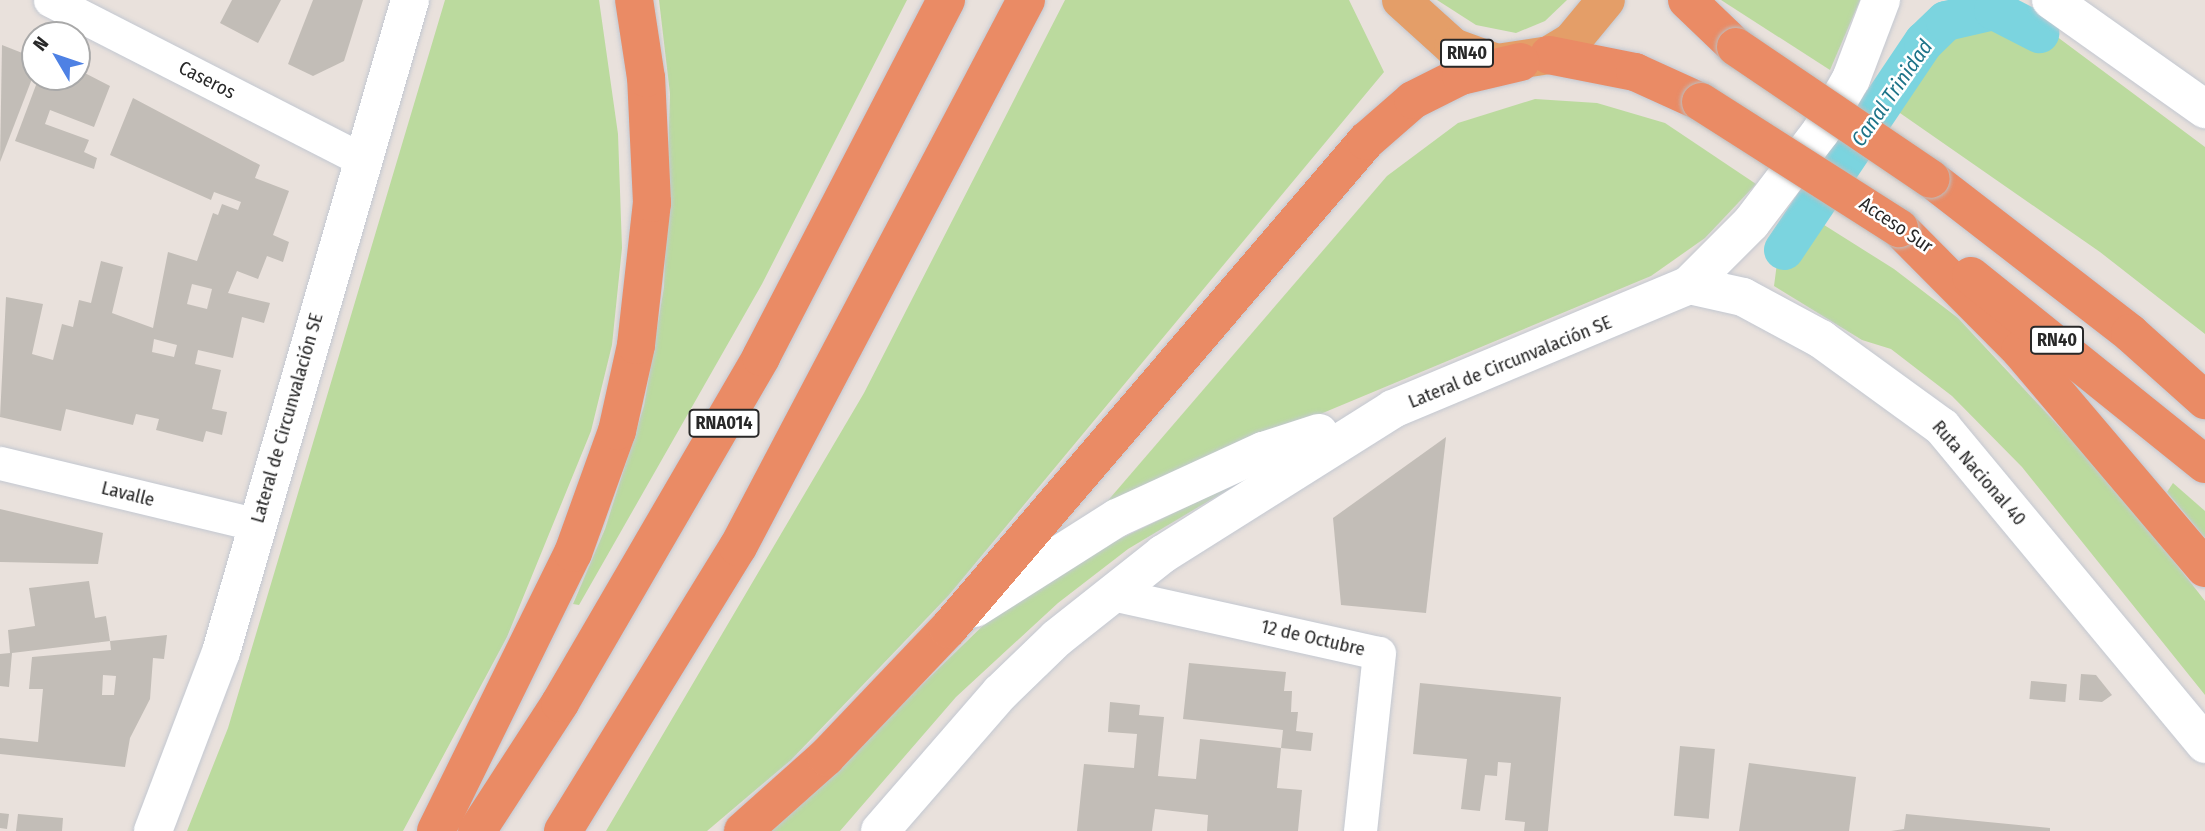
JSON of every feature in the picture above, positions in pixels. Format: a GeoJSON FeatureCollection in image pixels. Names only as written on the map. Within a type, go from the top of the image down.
{"type":"FeatureCollection","features":[{"type":"Feature","properties":{"kind":"highway"},"geometry":{"type":"LineString","coordinates":[[436,831],[573,553],[617,431],[635,345],[652,203],[646,78],[634,0]]}},
{"type":"Feature","properties":{"kind":"highway","name":"RNA014"},"geometry":{"type":"LineString","coordinates":[[477,831],[560,703],[755,369],[946,0]]}},
{"type":"Feature","properties":{"kind":"highway"},"geometry":{"type":"LineString","coordinates":[[563,831],[791,452],[1026,0]]}},
{"type":"Feature","properties":{"kind":"highway","name":"Acceso Sur"},"geometry":{"type":"LineString","coordinates":[[1401,0],[1453,47],[1480,59],[1534,58],[1635,72],[1701,102],[1899,228],[2022,312],[2205,464]]}},
{"type":"Feature","properties":{"kind":"highway"},"geometry":{"type":"LineString","coordinates":[[743,831],[826,757],[948,629],[1366,141],[1412,100],[1461,76],[1534,58],[1572,41],[1606,0]]}},
{"type":"Feature","properties":{"kind":"highway","name":"RN40"},"geometry":{"type":"LineString","coordinates":[[1687,0],[1736,47],[1931,179],[2130,332],[2205,400]]}},
{"type":"Feature","properties":{"kind":"highway"},"geometry":{"type":"LineString","coordinates":[[1899,228],[2020,350],[2205,568]]}},
{"type":"Feature","properties":{"kind":"highway"},"geometry":{"type":"LineString","coordinates":[[2130,332],[2205,390]]}},
{"type":"Feature","properties":{"kind":"street","name":"Caseros"},"geometry":{"type":"LineString","coordinates":[[50,0],[363,160]]}},
{"type":"Feature","properties":{"kind":"street","name":"Lateral de Circunvalación SE"},"geometry":{"type":"LineString","coordinates":[[153,831],[221,652],[410,0]]}},
{"type":"Feature","properties":{"kind":"street","name":"Lateral de Circunvalación SE"},"geometry":{"type":"LineString","coordinates":[[880,831],[1000,693],[1112,594],[1286,471],[1393,409],[1689,285],[1751,223],[1814,141],[1851,79],[1881,0]]}},
{"type":"Feature","properties":{"kind":"street"},"geometry":{"type":"LineString","coordinates":[[2051,0],[2205,109]]}},
{"type":"Feature","properties":{"kind":"street","name":"Ruta Nacional 40"},"geometry":{"type":"LineString","coordinates":[[1689,285],[1744,298],[1821,339],[1942,427],[2205,744]]}},
{"type":"Feature","properties":{"kind":"street"},"geometry":{"type":"LineString","coordinates":[[948,629],[1117,518],[1263,452],[1393,409]]}},
{"type":"Feature","properties":{"kind":"street","name":"Lavalle"},"geometry":{"type":"LineString","coordinates":[[0,463],[256,524]]}},
{"type":"Feature","properties":{"kind":"street","name":"12 de Octubre"},"geometry":{"type":"LineString","coordinates":[[1112,594],[1379,653],[1360,831]]}},
{"type":"Feature","properties":{"kind":"green space"},"geometry":{"type":"Polygon","coordinates":[[[445,0],[599,0],[618,134],[622,248],[612,345],[591,431],[507,637],[403,831],[187,831],[228,728],[445,0]]]}},
{"type":"Feature","properties":{"kind":"green space"},"geometry":{"type":"Polygon","coordinates":[[[659,0],[907,0],[762,284],[579,605],[573,604],[605,529],[644,406],[664,287],[670,94],[659,0]]]}},
{"type":"Feature","properties":{"kind":"green space"},"geometry":{"type":"Polygon","coordinates":[[[1065,0],[1349,0],[1384,72],[949,595],[791,760],[707,831],[606,831],[864,393],[1065,0]]]}},
{"type":"Feature","properties":{"kind":"green space"},"geometry":{"type":"Polygon","coordinates":[[[1437,0],[1567,0],[1545,21],[1516,33],[1476,25],[1437,0]]]}},
{"type":"Feature","properties":{"kind":"green space"},"geometry":{"type":"Polygon","coordinates":[[[1721,0],[1860,0],[1830,70],[1721,0]]]}},
{"type":"Feature","properties":{"kind":"green space"},"geometry":{"type":"Polygon","coordinates":[[[1994,15],[2039,40],[2048,30],[2205,147],[2205,334],[2100,252],[1887,104],[1948,25],[1994,15]]]}},
{"type":"Feature","properties":{"kind":"green space"},"geometry":{"type":"Polygon","coordinates":[[[1535,99],[1597,103],[1665,123],[1756,184],[1705,238],[1651,276],[1105,504],[1387,176],[1458,123],[1535,99]]]}},
{"type":"Feature","properties":{"kind":"green space"},"geometry":{"type":"Polygon","coordinates":[[[1813,218],[1894,269],[1958,318],[2120,492],[2205,601],[2205,695],[2022,467],[1952,396],[1891,349],[1862,340],[1774,286],[1777,263],[1813,218]]]}},
{"type":"Feature","properties":{"kind":"green space"},"geometry":{"type":"Polygon","coordinates":[[[1247,478],[1128,549],[1058,603],[956,697],[840,831],[771,831],[997,612],[1107,545],[1247,478]]]}},
{"type":"Feature","properties":{"kind":"green space"},"geometry":{"type":"Polygon","coordinates":[[[2173,483],[2205,511],[2205,538],[2167,492],[2173,483]]]}},
{"type":"Feature","properties":{"kind":"building"},"geometry":{"type":"Polygon","coordinates":[[[232,0],[281,0],[258,43],[220,23],[232,0]]]}},
{"type":"Feature","properties":{"kind":"building"},"geometry":{"type":"Polygon","coordinates":[[[313,0],[363,0],[344,61],[313,76],[288,64],[313,0]]]}},
{"type":"Feature","properties":{"kind":"building"},"geometry":{"type":"Polygon","coordinates":[[[2,45],[21,52],[21,91],[27,91],[0,162],[2,45]]]}},
{"type":"Feature","properties":{"kind":"building"},"geometry":{"type":"Polygon","coordinates":[[[91,76],[110,86],[94,127],[50,110],[45,124],[89,140],[84,152],[97,158],[94,169],[15,141],[34,91],[91,91],[91,76]]]}},
{"type":"Feature","properties":{"kind":"building"},"geometry":{"type":"Polygon","coordinates":[[[133,98],[260,165],[255,178],[289,191],[273,235],[289,242],[283,262],[267,256],[258,279],[237,271],[228,293],[270,303],[264,323],[242,317],[233,358],[198,350],[195,364],[221,370],[212,409],[227,412],[222,435],[206,431],[203,442],[156,430],[159,419],[136,414],[133,425],[66,409],[61,431],[0,417],[6,297],[43,304],[32,354],[53,360],[62,324],[73,327],[79,300],[91,303],[101,261],[123,267],[112,313],[153,328],[168,252],[197,261],[213,213],[218,215],[222,204],[238,210],[241,202],[214,192],[211,200],[110,155],[133,98]],[[192,284],[187,304],[207,309],[212,289],[192,284]],[[154,339],[152,352],[174,357],[177,345],[154,339]]]}},
{"type":"Feature","properties":{"kind":"building"},"geometry":{"type":"Polygon","coordinates":[[[1446,437],[1426,613],[1341,605],[1333,518],[1446,437]]]}},
{"type":"Feature","properties":{"kind":"building"},"geometry":{"type":"Polygon","coordinates":[[[0,509],[103,533],[98,564],[0,562],[0,509]]]}},
{"type":"Feature","properties":{"kind":"building"},"geometry":{"type":"Polygon","coordinates":[[[89,581],[95,618],[106,616],[110,641],[12,653],[9,687],[0,686],[0,654],[10,653],[8,630],[35,626],[29,588],[89,581]]]}},
{"type":"Feature","properties":{"kind":"building"},"geometry":{"type":"Polygon","coordinates":[[[167,635],[164,659],[153,658],[150,699],[130,738],[125,767],[0,754],[0,738],[38,742],[43,689],[29,689],[32,657],[111,650],[110,641],[167,635]],[[103,675],[102,695],[114,695],[116,676],[103,675]]]}},
{"type":"Feature","properties":{"kind":"building"},"geometry":{"type":"Polygon","coordinates":[[[1189,663],[1286,672],[1284,691],[1292,691],[1291,712],[1298,712],[1296,731],[1313,733],[1311,751],[1281,748],[1283,730],[1183,719],[1189,663]]]}},
{"type":"Feature","properties":{"kind":"building"},"geometry":{"type":"Polygon","coordinates":[[[2081,674],[2096,675],[2112,695],[2102,702],[2079,700],[2081,674]]]}},
{"type":"Feature","properties":{"kind":"building"},"geometry":{"type":"Polygon","coordinates":[[[2031,681],[2067,684],[2065,702],[2029,699],[2031,681]]]}},
{"type":"Feature","properties":{"kind":"building"},"geometry":{"type":"Polygon","coordinates":[[[1420,683],[1561,697],[1548,831],[1524,831],[1525,822],[1505,820],[1511,763],[1498,762],[1497,776],[1485,775],[1480,811],[1461,809],[1467,759],[1413,754],[1420,683]]]}},
{"type":"Feature","properties":{"kind":"building"},"geometry":{"type":"Polygon","coordinates":[[[1110,702],[1140,705],[1139,715],[1164,717],[1158,776],[1196,779],[1200,739],[1281,748],[1277,788],[1302,790],[1298,831],[1207,831],[1208,815],[1155,809],[1152,831],[1077,831],[1084,764],[1134,768],[1137,734],[1108,732],[1110,702]]]}},
{"type":"Feature","properties":{"kind":"building"},"geometry":{"type":"Polygon","coordinates":[[[1680,746],[1715,749],[1709,819],[1674,816],[1680,746]]]}},
{"type":"Feature","properties":{"kind":"building"},"geometry":{"type":"Polygon","coordinates":[[[1749,763],[1856,777],[1849,831],[1739,831],[1749,763]]]}},
{"type":"Feature","properties":{"kind":"building"},"geometry":{"type":"Polygon","coordinates":[[[0,813],[9,814],[7,829],[0,828],[0,813]]]}},
{"type":"Feature","properties":{"kind":"building"},"geometry":{"type":"Polygon","coordinates":[[[18,814],[63,818],[62,831],[16,831],[18,814]]]}},
{"type":"Feature","properties":{"kind":"building"},"geometry":{"type":"Polygon","coordinates":[[[1906,814],[2050,828],[2050,831],[1891,831],[1904,829],[1906,814]]]}},
{"type":"Feature","properties":{"kind":"waterway","name":"Canal Trinidad"},"geometry":{"type":"LineString","coordinates":[[1784,250],[1924,42],[1946,21],[1994,10],[2039,33]]}}]}
